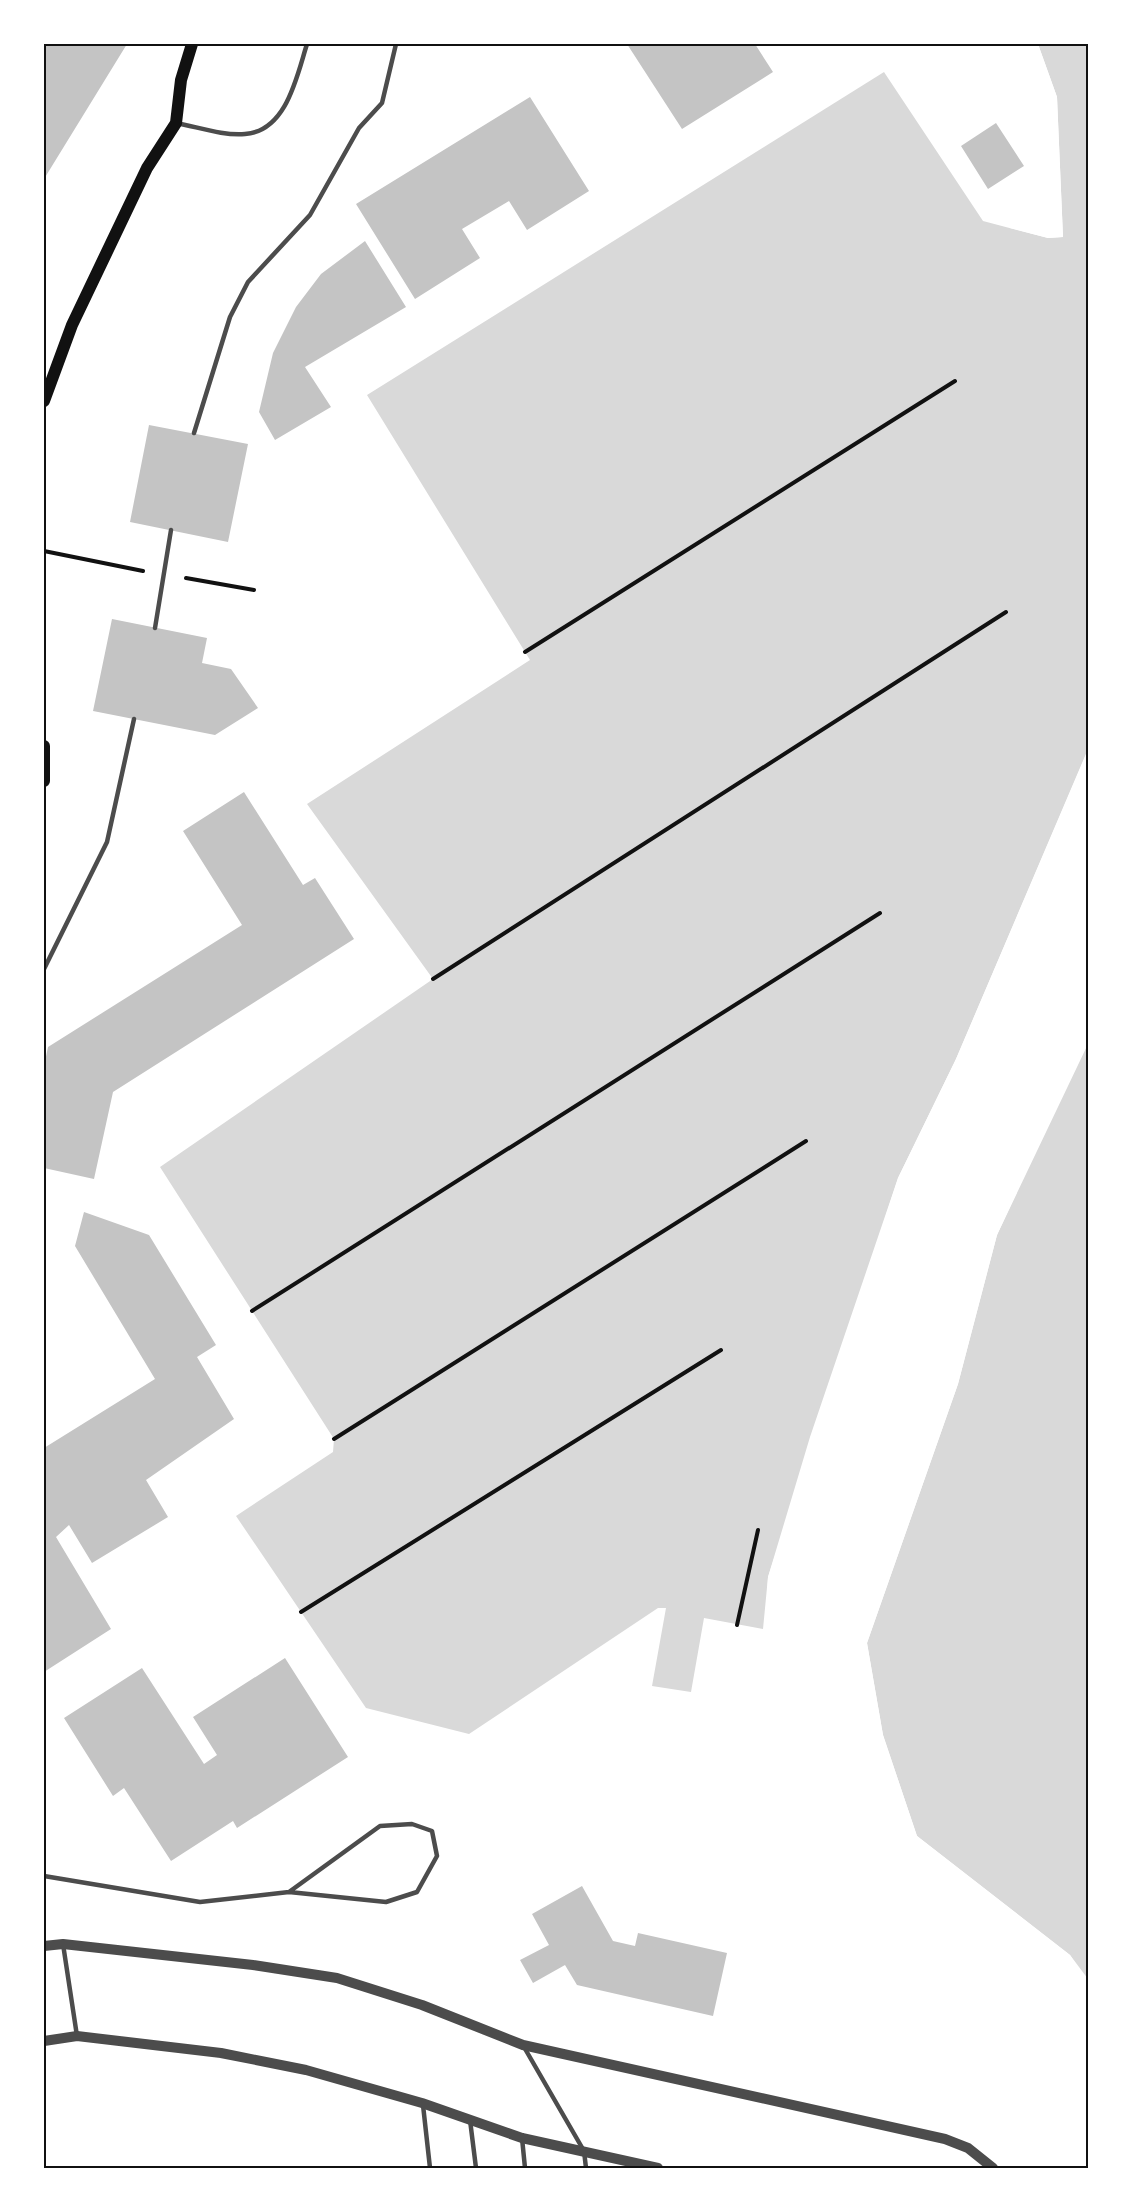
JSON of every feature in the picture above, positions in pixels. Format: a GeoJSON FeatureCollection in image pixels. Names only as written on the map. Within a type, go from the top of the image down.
{"type":"FeatureCollection","features":[{"type":"Feature","properties":{"kind":"main road"},"geometry":{"type":"LineString","coordinates":[[44,401],[72,325],[142,178],[176,123],[181,80],[192,44]]}},
{"type":"Feature","properties":{"kind":"main road"},"geometry":{"type":"LineString","coordinates":[[44,746],[44,781]]}},
{"type":"Feature","properties":{"kind":"street"},"geometry":{"type":"LineString","coordinates":[[44,1946],[63,1944],[253,1965],[337,1978],[422,2005],[523,2045],[945,2139],[968,2148],[993,2169]]}},
{"type":"Feature","properties":{"kind":"street"},"geometry":{"type":"LineString","coordinates":[[44,2042],[77,2036],[221,2053],[306,2070],[423,2103],[522,2139],[658,2169]]}},
{"type":"Feature","properties":{"kind":"lane"},"geometry":{"type":"LineString","coordinates":[[176,123],[245,134],[267,126],[279,115],[292,92],[308,44]]}},
{"type":"Feature","properties":{"kind":"lane"},"geometry":{"type":"LineString","coordinates":[[194,434],[230,317],[248,282],[310,215],[359,128],[382,103],[396,44]]}},
{"type":"Feature","properties":{"kind":"lane"},"geometry":{"type":"LineString","coordinates":[[155,628],[171,530]]}},
{"type":"Feature","properties":{"kind":"lane"},"geometry":{"type":"LineString","coordinates":[[44,969],[107,842],[134,719]]}},
{"type":"Feature","properties":{"kind":"lane"},"geometry":{"type":"LineString","coordinates":[[44,1876],[200,1902],[288,1892],[386,1902],[417,1892],[437,1856],[432,1831],[412,1824],[380,1826],[288,1892]]}},
{"type":"Feature","properties":{"kind":"lane"},"geometry":{"type":"LineString","coordinates":[[63,1944],[77,2036]]}},
{"type":"Feature","properties":{"kind":"lane"},"geometry":{"type":"LineString","coordinates":[[523,2045],[584,2151],[586,2169]]}},
{"type":"Feature","properties":{"kind":"lane"},"geometry":{"type":"LineString","coordinates":[[423,2103],[430,2169]]}},
{"type":"Feature","properties":{"kind":"lane"},"geometry":{"type":"LineString","coordinates":[[470,2120],[476,2169]]}},
{"type":"Feature","properties":{"kind":"lane"},"geometry":{"type":"LineString","coordinates":[[522,2139],[525,2169]]}},
{"type":"Feature","properties":{"kind":"path"},"geometry":{"type":"LineString","coordinates":[[525,652],[955,381]]}},
{"type":"Feature","properties":{"kind":"path"},"geometry":{"type":"LineString","coordinates":[[433,979],[1006,612]]}},
{"type":"Feature","properties":{"kind":"path"},"geometry":{"type":"LineString","coordinates":[[252,1311],[880,913]]}},
{"type":"Feature","properties":{"kind":"path"},"geometry":{"type":"LineString","coordinates":[[334,1440],[807,1141]]}},
{"type":"Feature","properties":{"kind":"path"},"geometry":{"type":"LineString","coordinates":[[301,1612],[721,1350]]}},
{"type":"Feature","properties":{"kind":"path"},"geometry":{"type":"LineString","coordinates":[[737,1625],[758,1530]]}},
{"type":"Feature","properties":{"kind":"shaded area"},"geometry":{"type":"Polygon","coordinates":[[[1038,44],[1088,44],[1088,750],[956,1059],[898,1178],[810,1437],[768,1577],[763,1629],[704,1618],[691,1692],[652,1686],[666,1608],[658,1608],[469,1734],[366,1708],[236,1516],[333,1452],[334,1439],[160,1167],[433,979],[307,804],[530,660],[367,395],[884,72],[983,221],[1048,238],[1063,237],[1057,97],[1038,44]]]}},
{"type":"Feature","properties":{"kind":"shaded area"},"geometry":{"type":"Polygon","coordinates":[[[1088,1044],[1088,1979],[1070,1955],[917,1836],[883,1735],[867,1643],[958,1384],[997,1235],[1088,1044]]]}},
{"type":"Feature","properties":{"kind":"pier"},"geometry":{"type":"Polygon","coordinates":[[[1035,44],[1038,44],[1057,97],[1063,237],[1048,238],[1010,228],[1015,226],[1048,235],[1060,235],[1054,98],[1035,44]]]}},
{"type":"Feature","properties":{"kind":"pier"},"geometry":{"type":"Polygon","coordinates":[[[1088,749],[1088,758],[958,1060],[900,1179],[820,1418],[898,1178],[956,1059],[1088,749]]]}},
{"type":"Feature","properties":{"kind":"pier"},"geometry":{"type":"Polygon","coordinates":[[[1086,1042],[997,1235],[958,1384],[867,1643],[883,1735],[917,1836],[1070,1955],[1088,1982],[1068,1957],[915,1837],[880,1736],[864,1643],[955,1383],[994,1234],[1086,1042]]]}},
{"type":"Feature","properties":{"kind":"pier"},"geometry":{"type":"Polygon","coordinates":[[[810,1448],[771,1577],[765,1632],[768,1577],[810,1448]]]}},
{"type":"Feature","properties":{"kind":"building"},"geometry":{"type":"Polygon","coordinates":[[[44,44],[127,44],[44,179],[44,44]]]}},
{"type":"Feature","properties":{"kind":"building"},"geometry":{"type":"Polygon","coordinates":[[[627,44],[755,44],[773,72],[682,129],[627,44]]]}},
{"type":"Feature","properties":{"kind":"building"},"geometry":{"type":"Polygon","coordinates":[[[530,97],[589,191],[527,230],[509,201],[462,229],[480,258],[415,299],[356,204],[530,97]]]}},
{"type":"Feature","properties":{"kind":"building"},"geometry":{"type":"Polygon","coordinates":[[[996,123],[1024,166],[988,189],[961,146],[996,123]]]}},
{"type":"Feature","properties":{"kind":"building"},"geometry":{"type":"Polygon","coordinates":[[[365,241],[406,307],[305,367],[331,407],[275,440],[259,412],[273,353],[296,307],[321,274],[365,241]]]}},
{"type":"Feature","properties":{"kind":"building"},"geometry":{"type":"Polygon","coordinates":[[[149,425],[248,444],[228,542],[130,522],[149,425]]]}},
{"type":"Feature","properties":{"kind":"building"},"geometry":{"type":"Polygon","coordinates":[[[112,619],[207,638],[202,663],[231,669],[258,708],[215,735],[93,711],[112,619]]]}},
{"type":"Feature","properties":{"kind":"building"},"geometry":{"type":"Polygon","coordinates":[[[244,792],[303,885],[315,878],[354,939],[113,1092],[94,1179],[44,1168],[44,1066],[48,1047],[242,925],[183,831],[244,792]]]}},
{"type":"Feature","properties":{"kind":"building"},"geometry":{"type":"Polygon","coordinates":[[[84,1212],[149,1235],[216,1345],[197,1357],[234,1419],[146,1480],[168,1517],[92,1563],[69,1525],[56,1537],[111,1629],[44,1672],[44,1448],[155,1379],[75,1246],[84,1212]]]}},
{"type":"Feature","properties":{"kind":"building"},"geometry":{"type":"Polygon","coordinates":[[[285,1658],[348,1757],[237,1828],[233,1821],[171,1861],[124,1788],[113,1796],[64,1718],[142,1668],[204,1764],[217,1755],[193,1717],[285,1658]]]}},
{"type":"Feature","properties":{"kind":"building"},"geometry":{"type":"Polygon","coordinates":[[[582,1886],[613,1941],[635,1946],[638,1933],[727,1953],[713,2016],[577,1985],[565,1965],[533,1983],[520,1960],[549,1945],[532,1914],[582,1886]]]}}]}
